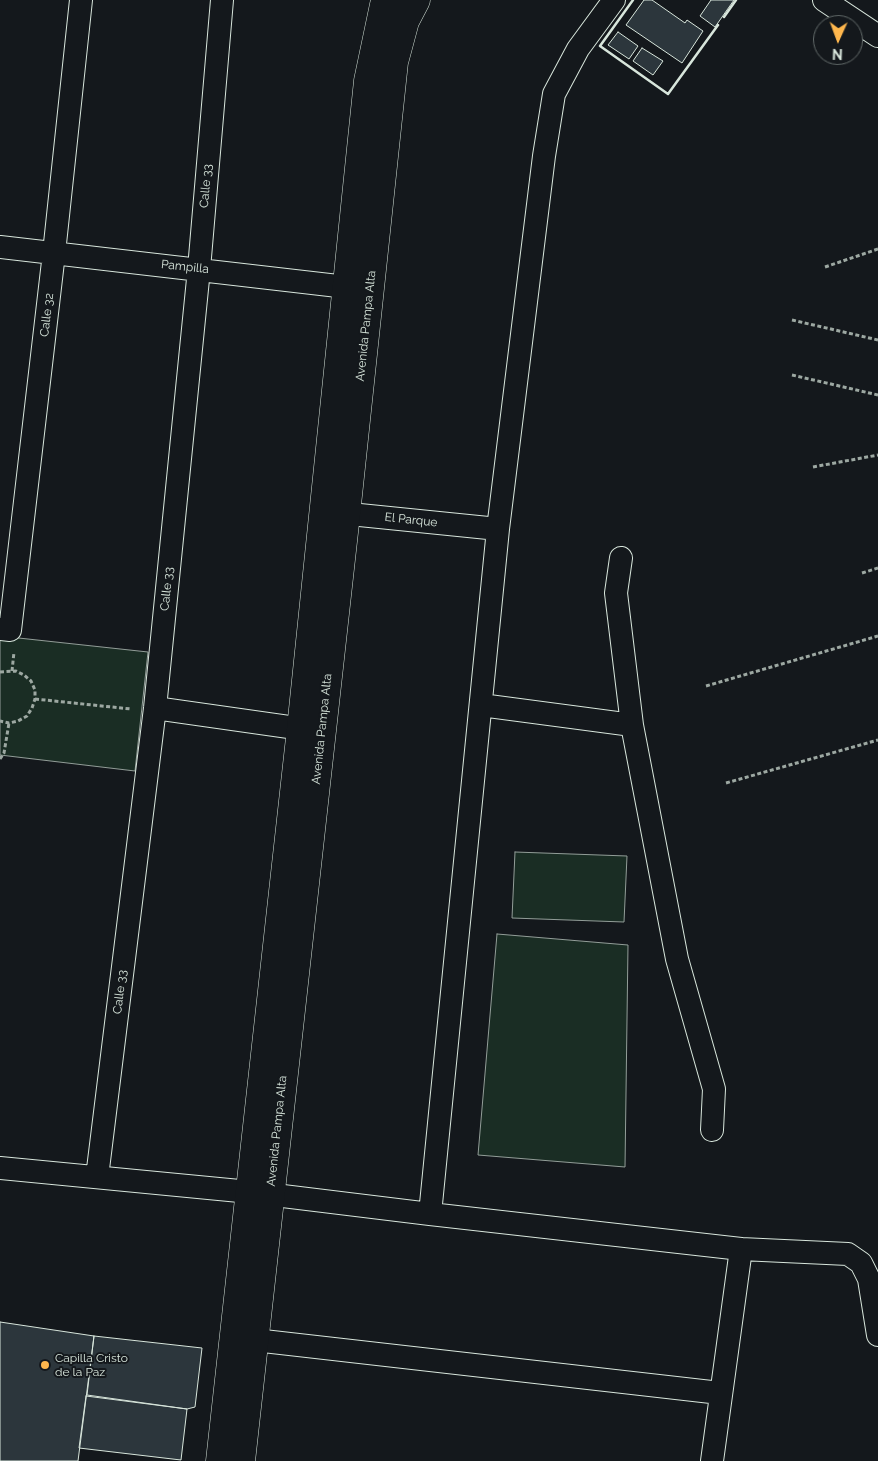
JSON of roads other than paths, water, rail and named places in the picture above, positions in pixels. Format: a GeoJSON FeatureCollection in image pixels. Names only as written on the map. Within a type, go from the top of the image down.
{"type":"FeatureCollection","features":[{"type":"Feature","properties":{"kind":"street","name":"Calle 32"},"geometry":{"type":"LineString","coordinates":[[5,630],[54,253],[81,0]]}},
{"type":"Feature","properties":{"kind":"street","name":"Calle 33"},"geometry":{"type":"LineString","coordinates":[[97,1177],[155,708],[222,0]]}},
{"type":"Feature","properties":{"kind":"street","name":"Avenida Pampa Alta"},"geometry":{"type":"LineString","coordinates":[[358,288],[368,81],[384,5],[388,0]]}},
{"type":"Feature","properties":{"kind":"street","name":"Avenida Pampa Alta"},"geometry":{"type":"LineString","coordinates":[[241,1461],[244,1339],[358,288],[394,62],[405,21],[416,0]]}},
{"type":"Feature","properties":{"kind":"street"},"geometry":{"type":"LineString","coordinates":[[430,1214],[498,529],[542,175],[554,94],[578,49],[614,0]]}},
{"type":"Feature","properties":{"kind":"street"},"geometry":{"type":"LineString","coordinates":[[824,0],[878,36]]}},
{"type":"Feature","properties":{"kind":"street","name":"Pampilla"},"geometry":{"type":"LineString","coordinates":[[0,247],[358,288]]}},
{"type":"Feature","properties":{"kind":"street","name":"El Parque"},"geometry":{"type":"LineString","coordinates":[[334,512],[498,529]]}},
{"type":"Feature","properties":{"kind":"street"},"geometry":{"type":"LineString","coordinates":[[621,558],[616,593],[632,725],[677,959],[714,1089],[712,1130]]}},
{"type":"Feature","properties":{"kind":"street"},"geometry":{"type":"LineString","coordinates":[[481,704],[632,725]]}},
{"type":"Feature","properties":{"kind":"street"},"geometry":{"type":"LineString","coordinates":[[155,708],[311,730]]}},
{"type":"Feature","properties":{"kind":"street"},"geometry":{"type":"LineString","coordinates":[[0,1168],[260,1193],[741,1249],[848,1254],[861,1263],[870,1279],[878,1335]]}},
{"type":"Feature","properties":{"kind":"street"},"geometry":{"type":"LineString","coordinates":[[712,1461],[741,1249]]}},
{"type":"Feature","properties":{"kind":"street","name":"Avenida Pampa Alta"},"geometry":{"type":"LineString","coordinates":[[220,1461],[244,1339]]}},
{"type":"Feature","properties":{"kind":"street"},"geometry":{"type":"LineString","coordinates":[[244,1339],[720,1392]]}},
{"type":"Feature","properties":{"kind":"place","name":"Capilla Cristo de la Paz"},"geometry":{"type":"Point","coordinates":[45,1365]}}]}
